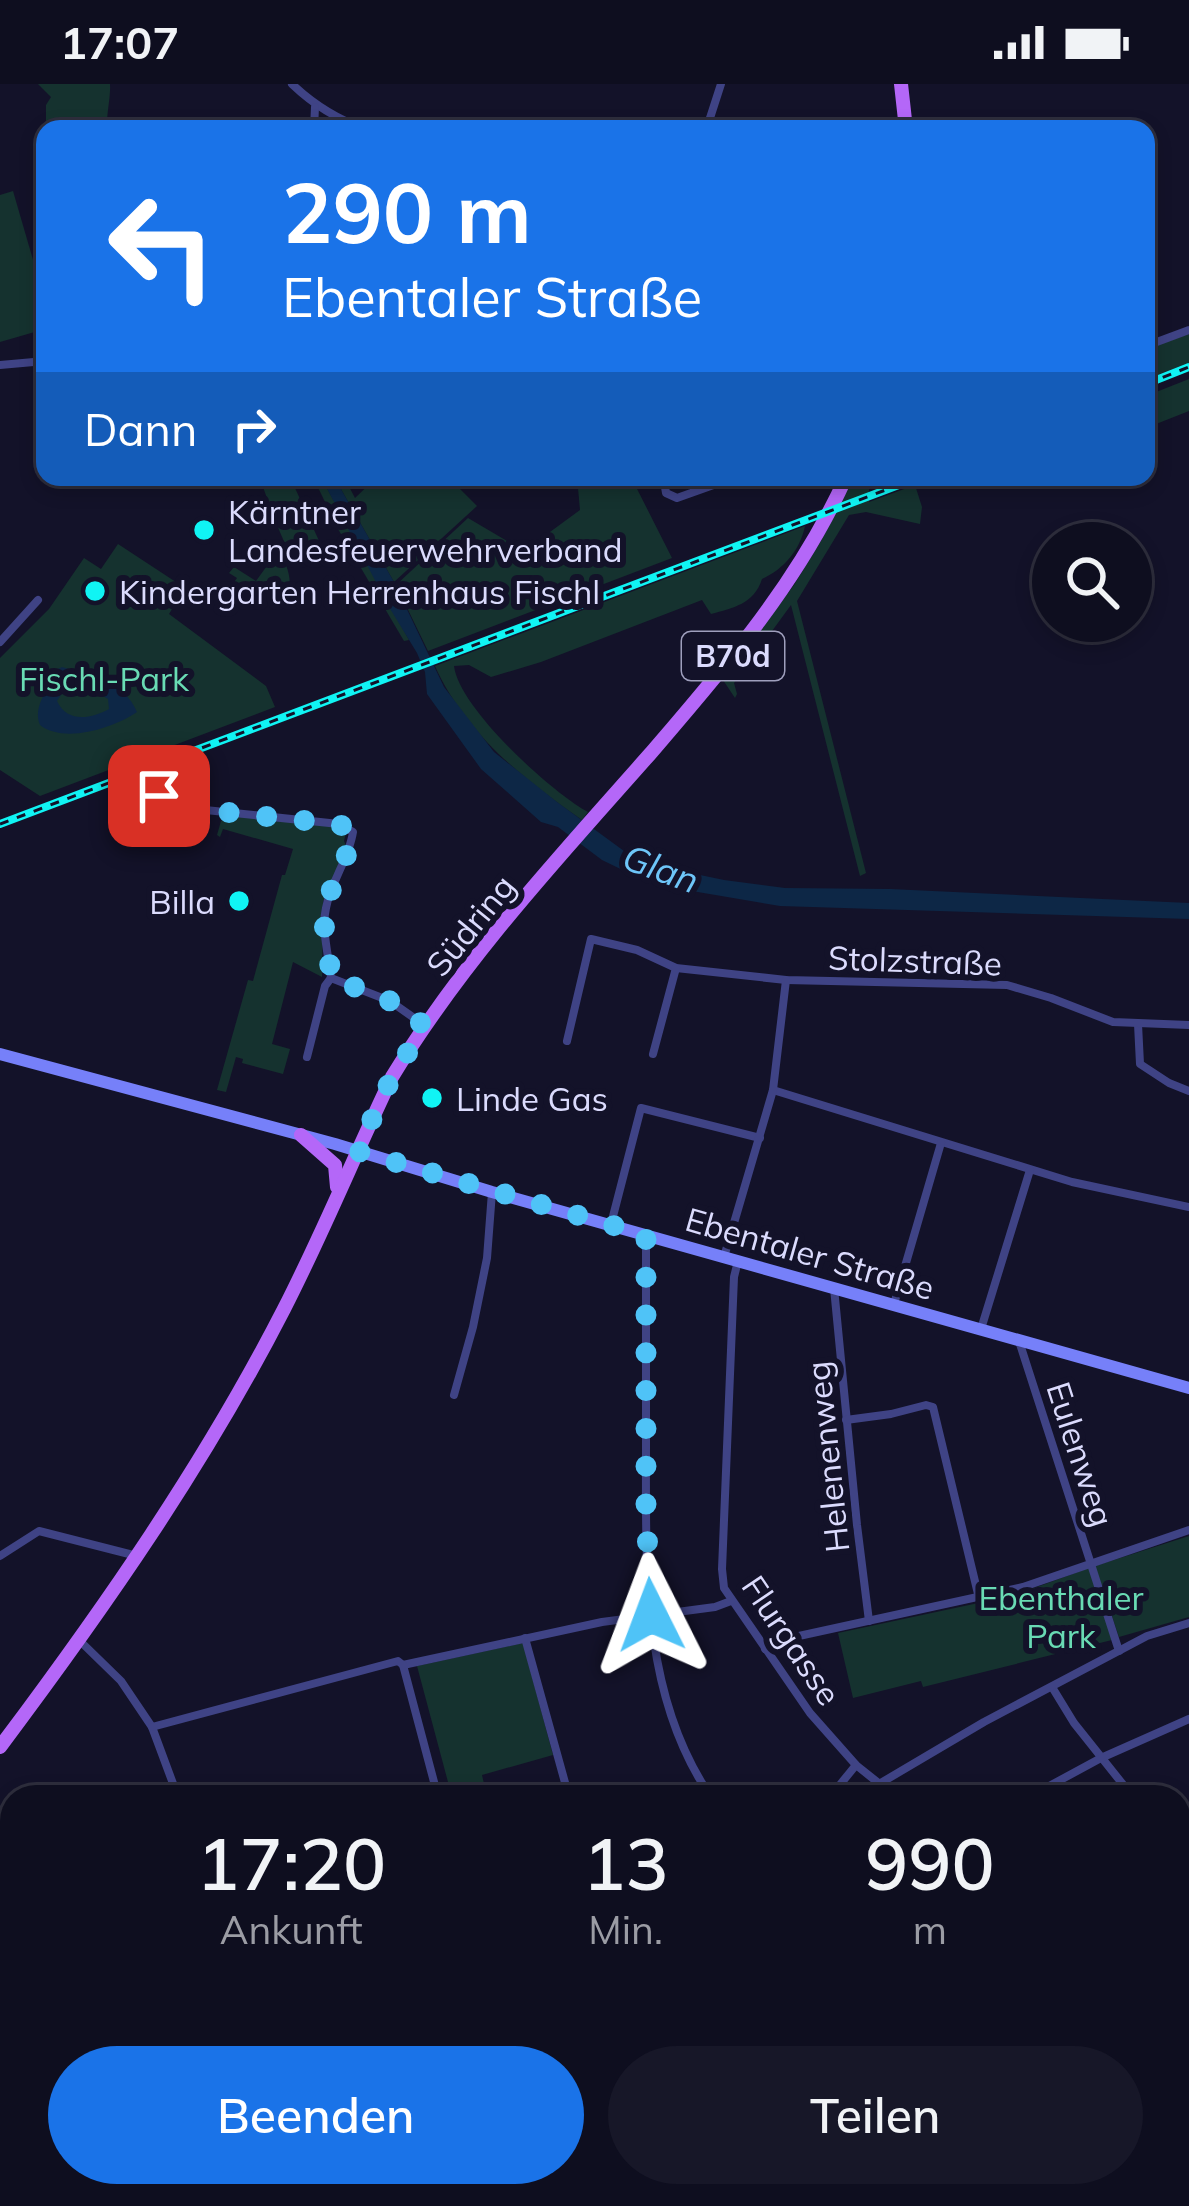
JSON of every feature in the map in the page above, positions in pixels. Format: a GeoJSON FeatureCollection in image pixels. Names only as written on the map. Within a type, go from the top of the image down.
{"type":"FeatureCollection","features":[{"type":"Feature","properties":{"kind":"main road"},"geometry":{"type":"LineString","coordinates":[[901,84],[905,120]]}},
{"type":"Feature","properties":{"kind":"main road","name":"Südring"},"geometry":{"type":"LineString","coordinates":[[0,1747],[138,1557],[223,1420],[264,1346],[392,1077],[425,1026],[484,947],[755,628],[808,548],[841,486]]}},
{"type":"Feature","properties":{"kind":"main road","name":"Ebentaler Straße"},"geometry":{"type":"LineString","coordinates":[[0,1054],[1189,1388]]}},
{"type":"Feature","properties":{"kind":"main road"},"geometry":{"type":"LineString","coordinates":[[301,1135],[335,1166],[336,1198]]}},
{"type":"Feature","properties":{"kind":"street"},"geometry":{"type":"LineString","coordinates":[[292,84],[341,120]]}},
{"type":"Feature","properties":{"kind":"street"},"geometry":{"type":"LineString","coordinates":[[709,120],[721,84]]}},
{"type":"Feature","properties":{"kind":"street"},"geometry":{"type":"LineString","coordinates":[[315,120],[316,106]]}},
{"type":"Feature","properties":{"kind":"street"},"geometry":{"type":"LineString","coordinates":[[1155,343],[1189,330]]}},
{"type":"Feature","properties":{"kind":"street"},"geometry":{"type":"LineString","coordinates":[[0,364],[36,362]]}},
{"type":"Feature","properties":{"kind":"street"},"geometry":{"type":"LineString","coordinates":[[665,486],[666,493],[677,498],[711,486]]}},
{"type":"Feature","properties":{"kind":"street"},"geometry":{"type":"LineString","coordinates":[[0,642],[38,600]]}},
{"type":"Feature","properties":{"kind":"street"},"geometry":{"type":"LineString","coordinates":[[159,796],[166,806],[339,824],[353,832],[326,904],[332,978],[325,986],[307,1057]]}},
{"type":"Feature","properties":{"kind":"street","name":"Stolzstraße"},"geometry":{"type":"LineString","coordinates":[[567,1041],[591,939],[637,950],[676,968],[786,980],[1007,986],[1101,1019],[1189,1025]]}},
{"type":"Feature","properties":{"kind":"street"},"geometry":{"type":"LineString","coordinates":[[653,1054],[676,968]]}},
{"type":"Feature","properties":{"kind":"street"},"geometry":{"type":"LineString","coordinates":[[332,978],[390,1001],[425,1026]]}},
{"type":"Feature","properties":{"kind":"street","name":"Flurgasse"},"geometry":{"type":"LineString","coordinates":[[786,980],[773,1090],[731,1259],[724,1588],[810,1713],[879,1784]]}},
{"type":"Feature","properties":{"kind":"street"},"geometry":{"type":"LineString","coordinates":[[1138,1024],[1140,1064],[1189,1091]]}},
{"type":"Feature","properties":{"kind":"street"},"geometry":{"type":"LineString","coordinates":[[773,1090],[1072,1182],[1189,1207]]}},
{"type":"Feature","properties":{"kind":"street"},"geometry":{"type":"LineString","coordinates":[[611,1224],[641,1108],[760,1138]]}},
{"type":"Feature","properties":{"kind":"street"},"geometry":{"type":"LineString","coordinates":[[893,1304],[941,1143]]}},
{"type":"Feature","properties":{"kind":"street"},"geometry":{"type":"LineString","coordinates":[[981,1329],[1030,1170]]}},
{"type":"Feature","properties":{"kind":"street"},"geometry":{"type":"LineString","coordinates":[[454,1394],[487,1258],[492,1192]]}},
{"type":"Feature","properties":{"kind":"street"},"geometry":{"type":"LineString","coordinates":[[646,1235],[646,1511],[651,1615],[666,1700],[690,1765],[703,1785]]}},
{"type":"Feature","properties":{"kind":"street","name":"Helenenweg"},"geometry":{"type":"LineString","coordinates":[[834,1288],[869,1621]]}},
{"type":"Feature","properties":{"kind":"street","name":"Eulenweg"},"geometry":{"type":"LineString","coordinates":[[1019,1340],[1119,1651]]}},
{"type":"Feature","properties":{"kind":"street"},"geometry":{"type":"LineString","coordinates":[[846,1420],[933,1407],[979,1598]]}},
{"type":"Feature","properties":{"kind":"street"},"geometry":{"type":"LineString","coordinates":[[765,1648],[776,1641],[1023,1587],[1189,1530]]}},
{"type":"Feature","properties":{"kind":"street"},"geometry":{"type":"LineString","coordinates":[[0,1556],[39,1531],[138,1557]]}},
{"type":"Feature","properties":{"kind":"street"},"geometry":{"type":"LineString","coordinates":[[152,1727],[392,1661],[403,1665],[525,1638],[716,1607],[731,1600]]}},
{"type":"Feature","properties":{"kind":"street"},"geometry":{"type":"LineString","coordinates":[[879,1784],[1119,1651],[1158,1631],[1189,1623]]}},
{"type":"Feature","properties":{"kind":"street"},"geometry":{"type":"LineString","coordinates":[[525,1638],[566,1785]]}},
{"type":"Feature","properties":{"kind":"street"},"geometry":{"type":"LineString","coordinates":[[80,1641],[122,1681],[152,1727],[174,1785]]}},
{"type":"Feature","properties":{"kind":"street"},"geometry":{"type":"LineString","coordinates":[[403,1665],[435,1785]]}},
{"type":"Feature","properties":{"kind":"street"},"geometry":{"type":"LineString","coordinates":[[1052,1687],[1123,1785]]}},
{"type":"Feature","properties":{"kind":"street"},"geometry":{"type":"LineString","coordinates":[[1051,1785],[1189,1719]]}},
{"type":"Feature","properties":{"kind":"street"},"geometry":{"type":"LineString","coordinates":[[840,1785],[856,1765]]}},
{"type":"Feature","properties":{"kind":"green space"},"geometry":{"type":"Polygon","coordinates":[[[38,84],[110,84],[107,120],[46,120],[51,97],[38,84]]]}},
{"type":"Feature","properties":{"kind":"green space"},"geometry":{"type":"Polygon","coordinates":[[[13,191],[36,270],[36,332],[0,342],[0,195],[13,191]]]}},
{"type":"Feature","properties":{"kind":"green space"},"geometry":{"type":"Polygon","coordinates":[[[1189,334],[1189,363],[1155,376],[1155,346],[1189,334]]]}},
{"type":"Feature","properties":{"kind":"green space"},"geometry":{"type":"Polygon","coordinates":[[[1189,379],[1189,411],[1155,424],[1155,392],[1189,379]]]}},
{"type":"Feature","properties":{"kind":"green space"},"geometry":{"type":"Polygon","coordinates":[[[263,486],[294,486],[322,547],[305,557],[294,557],[263,486]]]}},
{"type":"Feature","properties":{"kind":"green space"},"geometry":{"type":"Polygon","coordinates":[[[317,486],[326,486],[409,640],[404,641],[317,486]]]}},
{"type":"Feature","properties":{"kind":"green space"},"geometry":{"type":"Polygon","coordinates":[[[339,486],[349,486],[355,498],[368,486],[457,486],[477,506],[394,582],[339,486]]]}},
{"type":"Feature","properties":{"kind":"green space"},"geometry":{"type":"Polygon","coordinates":[[[578,486],[636,486],[672,558],[428,651],[396,585],[468,518],[524,551],[580,510],[578,486]]]}},
{"type":"Feature","properties":{"kind":"green space"},"geometry":{"type":"Polygon","coordinates":[[[848,486],[869,486],[869,502],[915,486],[922,507],[920,524],[866,512],[849,515],[797,601],[866,873],[860,876],[791,605],[734,683],[735,698],[723,680],[821,541],[848,486]]]}},
{"type":"Feature","properties":{"kind":"green space"},"geometry":{"type":"Polygon","coordinates":[[[805,526],[790,558],[735,607],[711,614],[702,600],[491,677],[469,665],[454,666],[460,684],[489,725],[552,787],[588,812],[582,820],[498,753],[462,713],[435,666],[805,526]]]}},
{"type":"Feature","properties":{"kind":"green space","name":"Fischl-Park"},"geometry":{"type":"Polygon","coordinates":[[[118,544],[185,588],[169,614],[266,686],[275,707],[40,796],[0,770],[0,658],[49,609],[84,558],[101,569],[118,544]]]}},
{"type":"Feature","properties":{"kind":"green space"},"geometry":{"type":"Polygon","coordinates":[[[276,560],[286,565],[290,582],[286,592],[260,591],[247,606],[226,594],[237,578],[229,573],[234,567],[256,581],[276,560]]]}},
{"type":"Feature","properties":{"kind":"green space"},"geometry":{"type":"Polygon","coordinates":[[[231,816],[339,826],[346,833],[347,848],[323,902],[322,977],[293,962],[272,1044],[290,1049],[283,1074],[242,1063],[236,1057],[226,1092],[217,1090],[293,849],[223,829],[220,837],[221,821],[231,816]]]}},
{"type":"Feature","properties":{"kind":"green space"},"geometry":{"type":"Polygon","coordinates":[[[1189,1536],[1189,1617],[1119,1637],[1095,1566],[1189,1536]]]}},
{"type":"Feature","properties":{"kind":"green space","name":"Ebenthaler Park"},"geometry":{"type":"Polygon","coordinates":[[[1089,1568],[1112,1640],[923,1687],[921,1681],[853,1698],[838,1633],[1026,1591],[1089,1568]]]}},
{"type":"Feature","properties":{"kind":"green space"},"geometry":{"type":"Polygon","coordinates":[[[523,1643],[553,1755],[482,1775],[484,1785],[449,1785],[417,1666],[523,1643]]]}},
{"type":"Feature","properties":{"kind":"water","name":"Glan"},"geometry":{"type":"Polygon","coordinates":[[[326,486],[339,486],[394,582],[444,687],[494,752],[624,851],[662,867],[785,888],[1189,903],[1189,919],[780,906],[637,877],[602,860],[558,827],[541,822],[481,769],[427,694],[417,653],[326,486]]]}},
{"type":"Feature","properties":{"kind":"water"},"geometry":{"type":"Polygon","coordinates":[[[62,667],[106,682],[124,693],[137,712],[89,732],[50,731],[40,725],[38,711],[52,672],[62,667]],[[71,688],[57,701],[73,716],[109,709],[108,699],[93,690],[71,688]]]}},
{"type":"Feature","properties":{"kind":"railway"},"geometry":{"type":"LineString","coordinates":[[1155,380],[1189,367]]}},
{"type":"Feature","properties":{"kind":"railway"},"geometry":{"type":"LineString","coordinates":[[0,824],[896,486]]}},
{"type":"Feature","properties":{"kind":"place","name":"Kärntner Landesfeuerwehrverband"},"geometry":{"type":"Point","coordinates":[204,530]}},
{"type":"Feature","properties":{"kind":"place","name":"Kindergarten Herrenhaus Fischl"},"geometry":{"type":"Point","coordinates":[95,591]}},
{"type":"Feature","properties":{"kind":"place","name":"Billa"},"geometry":{"type":"Point","coordinates":[239,901]}},
{"type":"Feature","properties":{"kind":"place","name":"Linde Gas"},"geometry":{"type":"Point","coordinates":[432,1098]}},
{"type":"Feature","properties":{"kind":"route"},"geometry":{"type":"LineString","coordinates":[[159,796],[166,806],[339,824],[353,832],[326,904],[332,978],[390,1001],[425,1026],[392,1077],[357,1151],[646,1235],[646,1511],[651,1615]]}}]}
